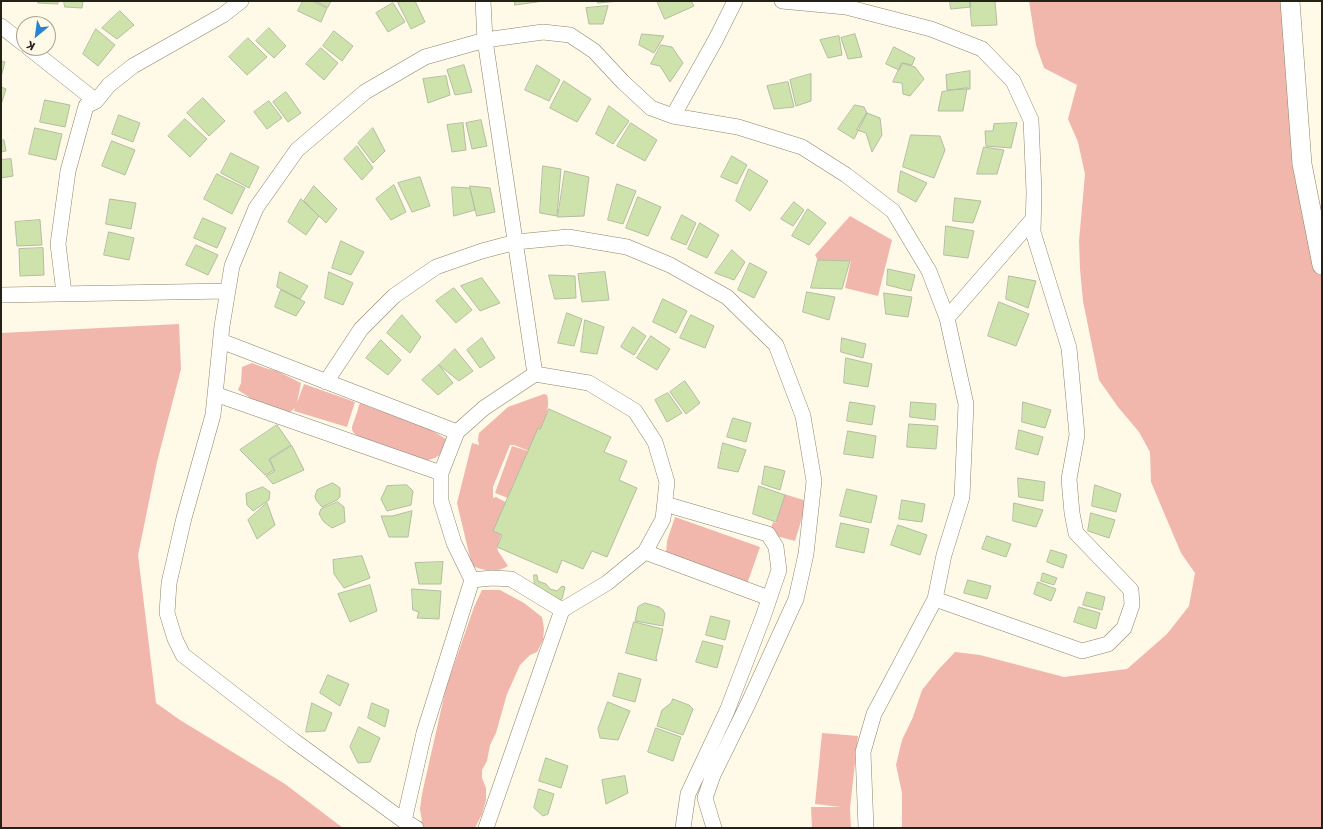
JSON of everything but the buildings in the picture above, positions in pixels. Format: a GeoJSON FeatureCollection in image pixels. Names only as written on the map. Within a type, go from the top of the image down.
{"type":"FeatureCollection","features":[{"type":"Feature","properties":{"kind":"street"},"geometry":{"type":"LineString","coordinates":[[64,293],[58,244],[68,171],[86,106],[96,101],[109,85],[133,66],[223,15],[241,1]]}},
{"type":"Feature","properties":{"kind":"street"},"geometry":{"type":"LineString","coordinates":[[483,1],[485,40],[535,374]]}},
{"type":"Feature","properties":{"kind":"street"},"geometry":{"type":"LineString","coordinates":[[673,116],[716,39],[735,1]]}},
{"type":"Feature","properties":{"kind":"street"},"geometry":{"type":"LineString","coordinates":[[782,1],[846,7],[931,30],[982,49],[1013,81],[1031,120],[1034,192],[1033,232],[1069,348],[1077,435],[1069,479],[1072,513],[1076,533],[1131,590],[1132,605],[1124,628],[1108,644],[1082,651],[935,599]]}},
{"type":"Feature","properties":{"kind":"street"},"geometry":{"type":"LineString","coordinates":[[1290,1],[1302,164],[1322,265]]}},
{"type":"Feature","properties":{"kind":"street"},"geometry":{"type":"LineString","coordinates":[[1,26],[16,38]]}},
{"type":"Feature","properties":{"kind":"street"},"geometry":{"type":"LineString","coordinates":[[486,828],[562,610],[607,584],[645,552],[664,519],[667,482],[654,442],[635,411],[589,382],[535,374],[484,408],[457,432],[441,473],[441,501],[454,543],[472,580],[424,733],[410,824],[293,740],[183,654],[175,639],[167,612],[169,584],[184,518],[213,415],[221,341],[232,266],[256,208],[297,150],[365,92],[426,57],[485,40],[542,32],[570,35],[594,51],[623,82],[651,108],[673,116],[738,127],[802,147],[846,175],[893,211],[929,271],[947,318],[966,404],[962,497],[944,555],[935,599],[874,714],[863,752],[866,828]]}},
{"type":"Feature","properties":{"kind":"street"},"geometry":{"type":"LineString","coordinates":[[39,56],[96,101]]}},
{"type":"Feature","properties":{"kind":"street"},"geometry":{"type":"LineString","coordinates":[[947,318],[1033,219]]}},
{"type":"Feature","properties":{"kind":"street"},"geometry":{"type":"LineString","coordinates":[[326,382],[361,329],[394,296],[436,267],[482,251],[516,242],[568,237],[627,247],[670,265],[727,297],[776,345],[803,416],[814,481],[806,554],[796,599],[714,775],[705,798],[714,828]]}},
{"type":"Feature","properties":{"kind":"street"},"geometry":{"type":"LineString","coordinates":[[1,294],[228,291]]}},
{"type":"Feature","properties":{"kind":"street"},"geometry":{"type":"LineString","coordinates":[[221,341],[457,432]]}},
{"type":"Feature","properties":{"kind":"street"},"geometry":{"type":"LineString","coordinates":[[216,394],[441,473]]}},
{"type":"Feature","properties":{"kind":"street"},"geometry":{"type":"LineString","coordinates":[[665,504],[768,534],[776,547],[779,570],[770,598],[727,711],[688,794],[683,828]]}},
{"type":"Feature","properties":{"kind":"street"},"geometry":{"type":"LineString","coordinates":[[645,552],[770,598]]}},
{"type":"Feature","properties":{"kind":"street"},"geometry":{"type":"LineString","coordinates":[[472,580],[492,578],[511,579],[562,610]]}},
{"type":"Feature","properties":{"kind":"shaded area"},"geometry":{"type":"Polygon","coordinates":[[[1029,1],[1281,1],[1322,221],[1322,828],[902,828],[902,793],[896,765],[902,740],[913,717],[922,690],[955,652],[980,655],[1064,677],[1127,669],[1167,634],[1189,606],[1195,573],[1181,553],[1151,482],[1150,452],[1139,432],[1118,407],[1099,380],[1083,301],[1080,269],[1079,241],[1085,174],[1078,142],[1068,119],[1077,85],[1044,68],[1036,45],[1029,1]]]}},
{"type":"Feature","properties":{"kind":"shaded area"},"geometry":{"type":"Polygon","coordinates":[[[850,216],[892,240],[878,296],[845,288],[851,261],[818,260],[815,255],[850,216]]]}},
{"type":"Feature","properties":{"kind":"shaded area"},"geometry":{"type":"Polygon","coordinates":[[[179,324],[181,369],[157,462],[138,555],[156,703],[180,720],[285,784],[343,828],[1,828],[1,333],[179,324]]]}},
{"type":"Feature","properties":{"kind":"shaded area"},"geometry":{"type":"Polygon","coordinates":[[[252,363],[277,371],[301,383],[297,403],[304,384],[355,402],[347,427],[294,411],[295,408],[288,414],[255,401],[238,390],[241,383],[242,367],[252,363]]]}},
{"type":"Feature","properties":{"kind":"shaded area"},"geometry":{"type":"Polygon","coordinates":[[[544,394],[547,395],[548,409],[544,424],[532,452],[514,445],[510,445],[493,487],[493,498],[496,497],[511,505],[497,547],[508,566],[500,570],[491,570],[472,566],[457,503],[472,443],[479,445],[479,433],[508,407],[544,394]]]}},
{"type":"Feature","properties":{"kind":"shaded area"},"geometry":{"type":"Polygon","coordinates":[[[360,403],[414,423],[440,435],[446,439],[443,449],[436,457],[422,461],[363,439],[352,429],[360,403]]]}},
{"type":"Feature","properties":{"kind":"shaded area"},"geometry":{"type":"Polygon","coordinates":[[[512,446],[531,452],[513,500],[495,493],[512,446]]]}},
{"type":"Feature","properties":{"kind":"shaded area"},"geometry":{"type":"Polygon","coordinates":[[[784,494],[807,501],[795,541],[769,534],[773,522],[776,523],[784,494]]]}},
{"type":"Feature","properties":{"kind":"shaded area"},"geometry":{"type":"Polygon","coordinates":[[[675,517],[760,547],[746,587],[666,554],[667,541],[675,517]]]}},
{"type":"Feature","properties":{"kind":"shaded area"},"geometry":{"type":"Polygon","coordinates":[[[482,590],[500,590],[524,603],[542,617],[544,629],[543,640],[537,652],[530,655],[520,665],[507,694],[496,733],[490,745],[487,761],[482,770],[482,778],[486,788],[486,800],[482,814],[475,828],[423,828],[404,821],[422,821],[420,809],[422,794],[446,688],[474,607],[482,590]]]}},
{"type":"Feature","properties":{"kind":"shaded area"},"geometry":{"type":"Polygon","coordinates":[[[822,733],[858,736],[850,808],[851,828],[812,828],[811,807],[841,807],[815,804],[822,733]]]}}]}
